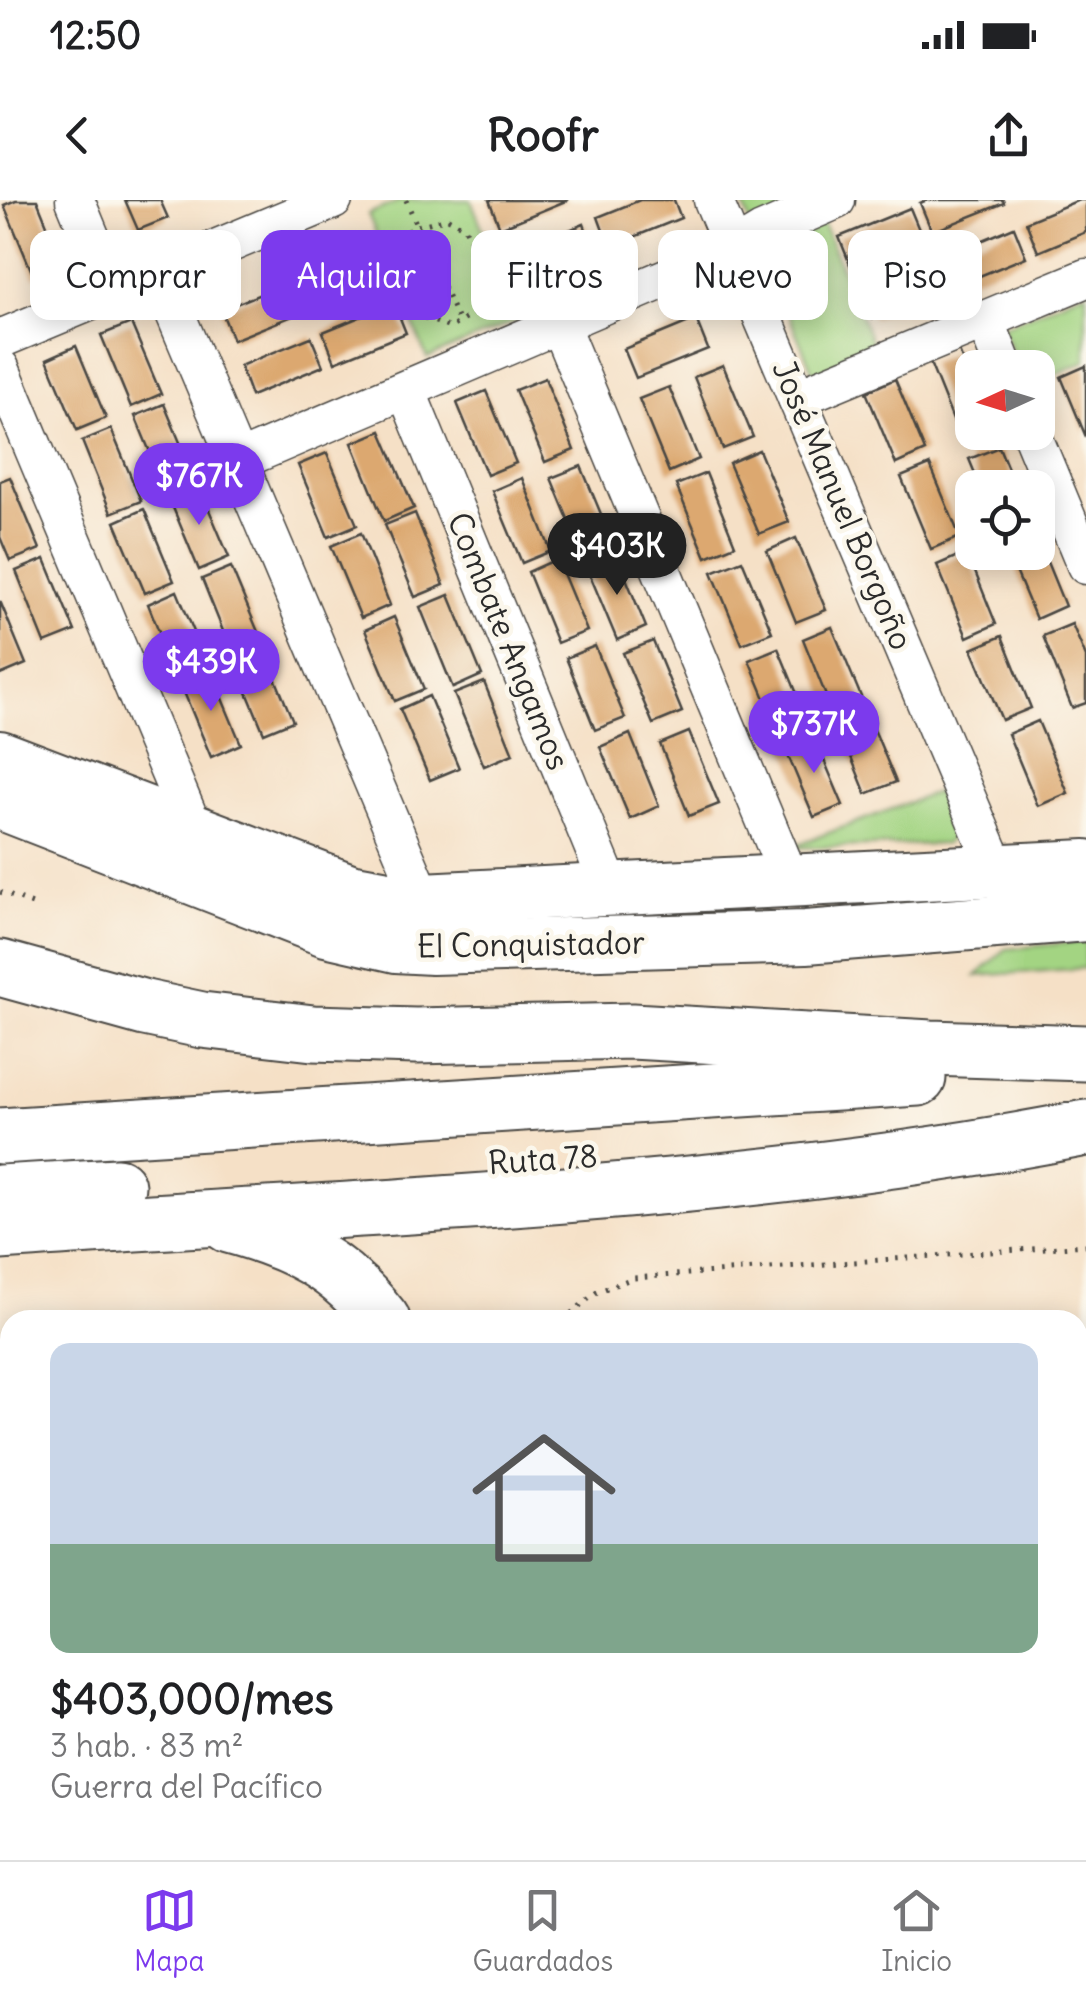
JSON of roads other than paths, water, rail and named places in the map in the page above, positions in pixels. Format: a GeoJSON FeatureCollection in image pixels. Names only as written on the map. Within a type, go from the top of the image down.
{"type":"FeatureCollection","features":[{"type":"Feature","properties":{"kind":"highway"},"geometry":{"type":"LineString","coordinates":[[0,968],[144,1008],[202,1020],[312,1033],[416,1036],[632,1031],[1086,1053]]}},
{"type":"Feature","properties":{"kind":"highway","name":"Ruta 78"},"geometry":{"type":"LineString","coordinates":[[0,1136],[1086,1067]]}},
{"type":"Feature","properties":{"kind":"highway"},"geometry":{"type":"LineString","coordinates":[[0,1232],[696,1182],[964,1152],[1086,1126]]}},
{"type":"Feature","properties":{"kind":"highway","name":"Ruta 78"},"geometry":{"type":"LineString","coordinates":[[0,1194],[1086,1126]]}},
{"type":"Feature","properties":{"kind":"highway"},"geometry":{"type":"LineString","coordinates":[[192,1218],[266,1235],[324,1262],[354,1286],[374,1310]]}},
{"type":"Feature","properties":{"kind":"main road","name":"El Conquistador"},"geometry":{"type":"LineString","coordinates":[[0,757],[350,890],[386,898],[428,923],[806,937],[1086,915]]}},
{"type":"Feature","properties":{"kind":"main road","name":"El Conquistador"},"geometry":{"type":"LineString","coordinates":[[0,803],[326,930],[378,942],[428,923],[612,892],[1086,866]]}},
{"type":"Feature","properties":{"kind":"street"},"geometry":{"type":"LineString","coordinates":[[75,200],[87,230]]}},
{"type":"Feature","properties":{"kind":"street"},"geometry":{"type":"LineString","coordinates":[[239,230],[275,211],[333,200]]}},
{"type":"Feature","properties":{"kind":"street","name":"José Manuel Borgoño"},"geometry":{"type":"LineString","coordinates":[[713,200],[726,230]]}},
{"type":"Feature","properties":{"kind":"street"},"geometry":{"type":"LineString","coordinates":[[767,230],[836,200]]}},
{"type":"Feature","properties":{"kind":"street"},"geometry":{"type":"LineString","coordinates":[[797,398],[1086,278]]}},
{"type":"Feature","properties":{"kind":"street"},"geometry":{"type":"LineString","coordinates":[[238,461],[658,282]]}},
{"type":"Feature","properties":{"kind":"street"},"geometry":{"type":"LineString","coordinates":[[0,339],[46,320]]}},
{"type":"Feature","properties":{"kind":"street"},"geometry":{"type":"LineString","coordinates":[[178,320],[428,923]]}},
{"type":"Feature","properties":{"kind":"street","name":"José Manuel Borgoño"},"geometry":{"type":"LineString","coordinates":[[764,320],[1018,921]]}},
{"type":"Feature","properties":{"kind":"street"},"geometry":{"type":"LineString","coordinates":[[984,320],[996,350]]}},
{"type":"Feature","properties":{"kind":"street"},"geometry":{"type":"LineString","coordinates":[[560,324],[791,882]]}},
{"type":"Feature","properties":{"kind":"street"},"geometry":{"type":"LineString","coordinates":[[0,368],[192,828]]}},
{"type":"Feature","properties":{"kind":"street","name":"Combate Angamos"},"geometry":{"type":"LineString","coordinates":[[406,390],[612,892]]}},
{"type":"Feature","properties":{"kind":"street"},"geometry":{"type":"LineString","coordinates":[[1038,450],[1086,565]]}}]}
